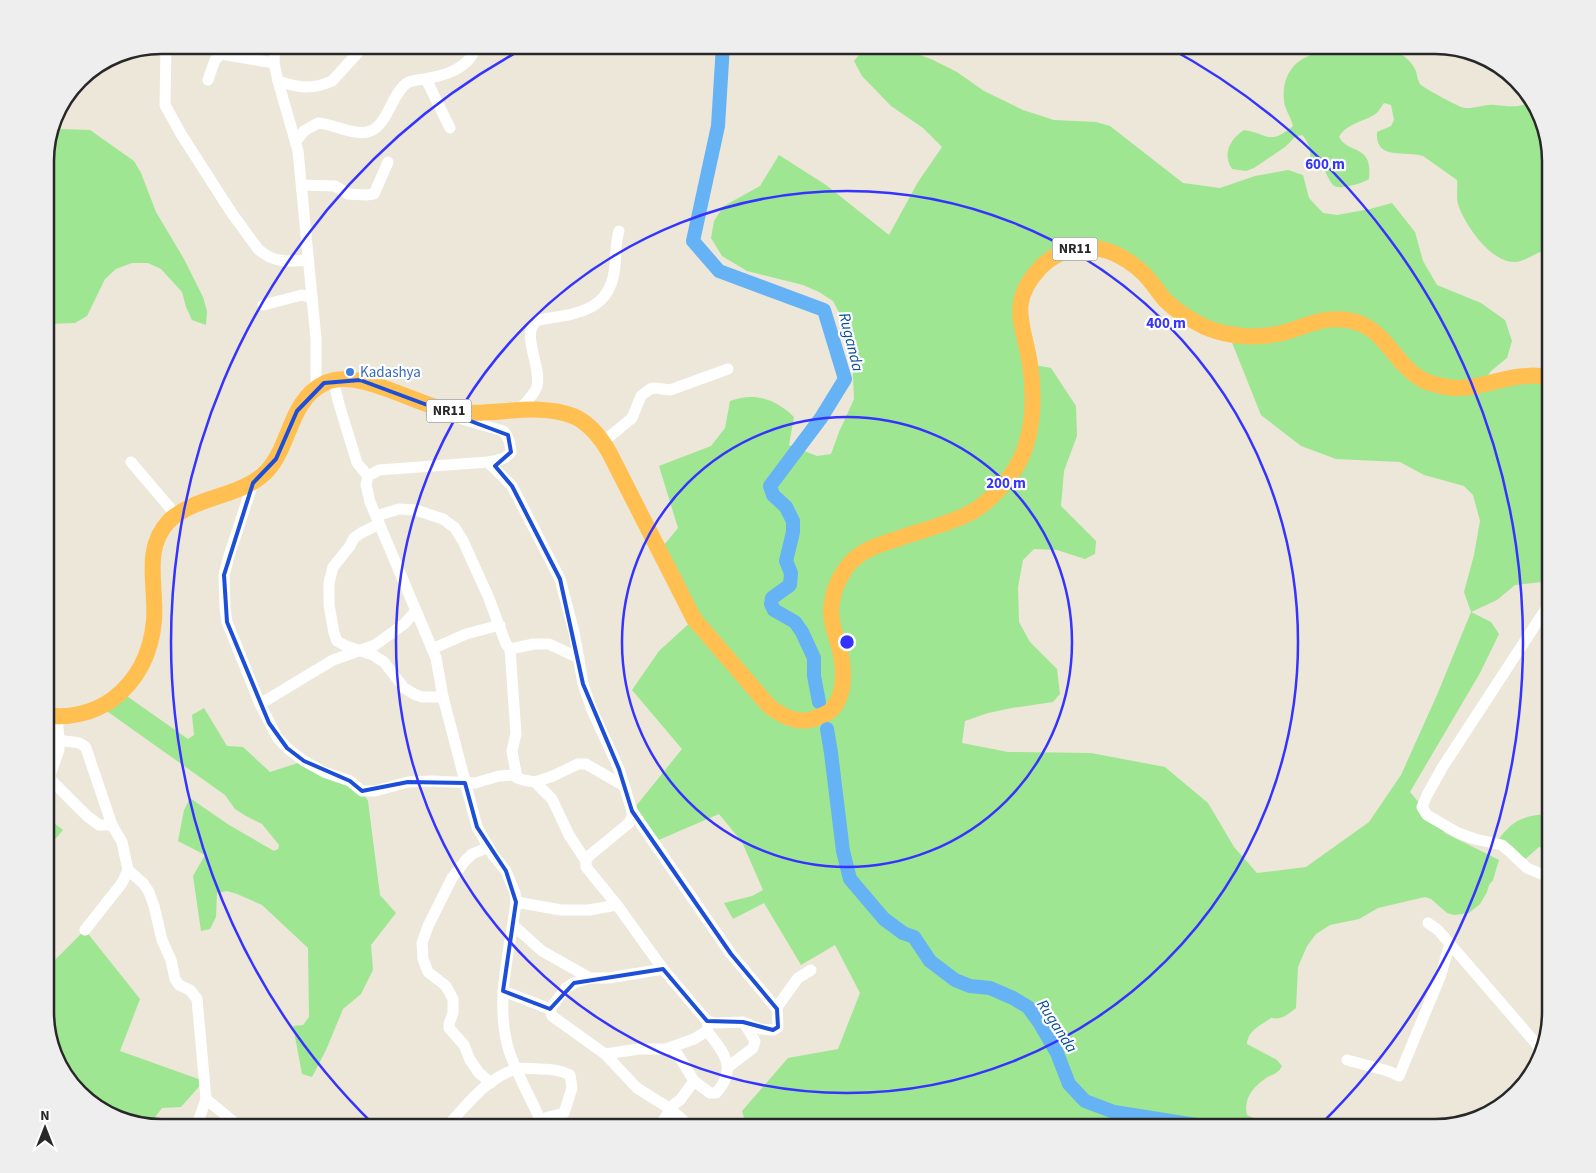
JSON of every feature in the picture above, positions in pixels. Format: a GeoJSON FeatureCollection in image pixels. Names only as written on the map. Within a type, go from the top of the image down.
{"type":"FeatureCollection","features":[{"type":"Feature","properties":{"kind":"highway","name":"NR11"},"geometry":{"type":"LineString","coordinates":[[54,716],[76,715],[101,707],[129,686],[144,664],[149,649],[154,619],[152,573],[154,551],[164,527],[183,510],[253,483],[267,471],[276,459],[297,411],[309,394],[324,383],[333,380],[360,380],[452,412],[555,411],[574,416],[585,423],[603,442],[694,619],[769,706],[781,716],[798,722],[812,720],[829,712],[838,701],[841,691],[842,658],[831,617],[832,602],[845,569],[858,556],[876,546],[969,514],[983,504],[1005,483],[1018,465],[1025,449],[1030,427],[1033,396],[1030,364],[1020,322],[1019,301],[1038,269],[1058,254],[1082,248],[1104,248],[1142,271],[1166,300],[1183,315],[1229,335],[1256,337],[1331,319],[1347,320],[1365,326],[1380,336],[1408,368],[1421,379],[1454,390],[1528,376],[1542,377]]}},
{"type":"Feature","properties":{"kind":"street"},"geometry":{"type":"LineString","coordinates":[[166,54],[165,105],[231,212],[263,254],[272,259],[287,262],[308,260]]}},
{"type":"Feature","properties":{"kind":"street"},"geometry":{"type":"LineString","coordinates":[[208,80],[215,60],[221,54],[274,63]]}},
{"type":"Feature","properties":{"kind":"street"},"geometry":{"type":"LineString","coordinates":[[274,54],[274,63],[278,81],[296,141],[302,185],[316,339],[316,389]]}},
{"type":"Feature","properties":{"kind":"street"},"geometry":{"type":"LineString","coordinates":[[278,81],[298,87],[310,87],[327,83],[357,54]]}},
{"type":"Feature","properties":{"kind":"street"},"geometry":{"type":"LineString","coordinates":[[296,141],[304,131],[318,122],[356,131],[367,132],[375,129],[399,90],[408,82],[444,76],[460,67],[473,54]]}},
{"type":"Feature","properties":{"kind":"street"},"geometry":{"type":"LineString","coordinates":[[426,79],[450,128]]}},
{"type":"Feature","properties":{"kind":"street"},"geometry":{"type":"LineString","coordinates":[[302,185],[335,186],[348,194],[374,194],[388,162]]}},
{"type":"Feature","properties":{"kind":"street"},"geometry":{"type":"LineString","coordinates":[[518,411],[534,393],[537,386],[537,366],[530,343],[530,334],[534,323],[538,320],[570,315],[592,308],[598,304],[609,288],[614,276],[615,245],[619,231]]}},
{"type":"Feature","properties":{"kind":"street"},"geometry":{"type":"LineString","coordinates":[[263,305],[302,295],[312,298]]}},
{"type":"Feature","properties":{"kind":"street"},"geometry":{"type":"LineString","coordinates":[[603,442],[632,418],[641,396],[650,389],[670,390],[728,369]]}},
{"type":"Feature","properties":{"kind":"street"},"geometry":{"type":"LineString","coordinates":[[333,380],[338,404],[358,463],[368,476]]}},
{"type":"Feature","properties":{"kind":"street"},"geometry":{"type":"LineString","coordinates":[[452,412],[462,419],[496,428],[508,435],[511,452],[509,456],[504,459],[488,462],[379,470],[368,476],[366,485],[377,520],[436,658],[443,697],[478,826],[488,847],[506,871],[515,893],[516,902],[503,991],[503,1017],[510,1052],[540,1119]]}},
{"type":"Feature","properties":{"kind":"street"},"geometry":{"type":"LineString","coordinates":[[131,462],[176,515]]}},
{"type":"Feature","properties":{"kind":"street"},"geometry":{"type":"LineString","coordinates":[[488,462],[512,486],[560,579],[579,658],[583,684],[619,769],[632,811],[731,954],[776,1009]]}},
{"type":"Feature","properties":{"kind":"street"},"geometry":{"type":"LineString","coordinates":[[253,483],[224,576],[225,608],[227,622],[260,704],[277,737],[287,748],[304,761],[324,772],[350,781],[362,791],[375,791],[408,782],[475,783],[499,776],[512,775],[535,782],[578,764],[586,764],[624,786]]}},
{"type":"Feature","properties":{"kind":"street"},"geometry":{"type":"LineString","coordinates":[[443,697],[422,697],[414,694],[404,688],[384,662],[373,655],[356,650],[337,640],[334,633],[329,605],[328,583],[333,567],[354,538],[377,520],[399,509],[416,510],[443,519],[455,528],[463,541],[500,625],[506,644],[510,648],[516,734],[512,752],[518,778]]}},
{"type":"Feature","properties":{"kind":"street"},"geometry":{"type":"LineString","coordinates":[[260,704],[333,660],[356,650],[375,645],[404,624],[416,611]]}},
{"type":"Feature","properties":{"kind":"street"},"geometry":{"type":"LineString","coordinates":[[1542,615],[1442,768],[1422,807],[1427,815],[1458,833],[1502,846],[1510,851],[1526,868],[1542,874]]}},
{"type":"Feature","properties":{"kind":"street"},"geometry":{"type":"LineString","coordinates":[[432,649],[466,634],[500,625]]}},
{"type":"Feature","properties":{"kind":"street"},"geometry":{"type":"LineString","coordinates":[[510,648],[534,644],[550,644],[579,658]]}},
{"type":"Feature","properties":{"kind":"street"},"geometry":{"type":"LineString","coordinates":[[54,724],[59,738],[59,750],[54,764]]}},
{"type":"Feature","properties":{"kind":"street"},"geometry":{"type":"LineString","coordinates":[[59,738],[64,741],[80,742],[86,748],[112,825],[122,842],[128,870],[122,883],[85,930]]}},
{"type":"Feature","properties":{"kind":"street"},"geometry":{"type":"LineString","coordinates":[[535,782],[552,799],[569,835],[586,861]]}},
{"type":"Feature","properties":{"kind":"street"},"geometry":{"type":"LineString","coordinates":[[54,783],[98,825],[112,825]]}},
{"type":"Feature","properties":{"kind":"street"},"geometry":{"type":"LineString","coordinates":[[632,811],[629,823],[589,856],[586,861],[586,867],[617,905],[707,1026],[727,1060],[726,1082],[716,1093],[710,1093],[694,1081],[671,1047]]}},
{"type":"Feature","properties":{"kind":"street"},"geometry":{"type":"LineString","coordinates":[[488,847],[472,854],[452,878],[428,926],[422,943],[428,972],[446,986],[452,999],[453,1013],[449,1028],[464,1045],[470,1060],[479,1073],[491,1083]]}},
{"type":"Feature","properties":{"kind":"street"},"geometry":{"type":"LineString","coordinates":[[128,870],[143,883],[149,892],[162,940],[171,960],[175,979],[179,985],[190,990],[197,999],[206,1099],[199,1119]]}},
{"type":"Feature","properties":{"kind":"street"},"geometry":{"type":"LineString","coordinates":[[516,902],[561,910],[589,910],[617,905]]}},
{"type":"Feature","properties":{"kind":"street"},"geometry":{"type":"LineString","coordinates":[[1428,923],[1438,930],[1537,1045]]}},
{"type":"Feature","properties":{"kind":"street"},"geometry":{"type":"LineString","coordinates":[[513,924],[542,951],[590,978]]}},
{"type":"Feature","properties":{"kind":"street"},"geometry":{"type":"LineString","coordinates":[[1347,1060],[1388,1071],[1399,1076],[1440,977],[1450,944]]}},
{"type":"Feature","properties":{"kind":"street"},"geometry":{"type":"LineString","coordinates":[[550,1009],[566,988],[574,982],[590,978],[609,978],[663,969]]}},
{"type":"Feature","properties":{"kind":"street"},"geometry":{"type":"LineString","coordinates":[[604,1054],[671,1047],[694,1039],[707,1026],[715,1023],[743,1022],[760,1029],[773,1030],[778,1027],[776,1007],[798,978],[811,970]]}},
{"type":"Feature","properties":{"kind":"street"},"geometry":{"type":"LineString","coordinates":[[503,991],[550,1009]]}},
{"type":"Feature","properties":{"kind":"street"},"geometry":{"type":"LineString","coordinates":[[550,1009],[552,1016],[604,1054],[637,1088],[669,1108],[682,1119]]}},
{"type":"Feature","properties":{"kind":"street"},"geometry":{"type":"LineString","coordinates":[[728,1067],[753,1048],[755,1042],[743,1022]]}},
{"type":"Feature","properties":{"kind":"street"},"geometry":{"type":"LineString","coordinates":[[453,1119],[477,1094],[491,1083],[517,1069],[544,1069],[564,1072],[570,1075],[572,1088],[564,1113],[546,1119]]}},
{"type":"Feature","properties":{"kind":"street"},"geometry":{"type":"LineString","coordinates":[[665,1119],[669,1108],[680,1100],[694,1081]]}},
{"type":"Feature","properties":{"kind":"street"},"geometry":{"type":"LineString","coordinates":[[206,1099],[230,1119]]}},
{"type":"Feature","properties":{"kind":"highlighted area"},"geometry":{"type":"Polygon","coordinates":[[[360,380],[508,435],[511,452],[495,466],[512,486],[560,579],[583,684],[619,769],[632,811],[731,954],[777,1009],[778,1027],[773,1030],[743,1022],[707,1021],[663,969],[574,983],[550,1009],[503,991],[516,902],[506,871],[477,827],[465,783],[408,782],[362,791],[350,781],[304,761],[287,748],[269,723],[227,622],[224,575],[253,483],[276,459],[297,411],[324,383],[360,380]]]}},
{"type":"Feature","properties":{"kind":"green space"},"geometry":{"type":"Polygon","coordinates":[[[860,54],[917,54],[931,59],[957,72],[984,91],[1023,110],[1054,120],[1096,122],[1110,126],[1183,183],[1220,188],[1255,176],[1288,170],[1303,175],[1309,198],[1323,213],[1337,215],[1392,203],[1415,232],[1423,261],[1437,285],[1481,303],[1505,320],[1512,341],[1507,358],[1491,371],[1481,385],[1542,379],[1542,582],[1515,585],[1497,600],[1471,612],[1491,622],[1499,634],[1480,673],[1410,792],[1445,833],[1499,860],[1493,880],[1480,904],[1469,913],[1454,915],[1447,913],[1431,899],[1425,897],[1378,908],[1359,919],[1330,925],[1316,934],[1307,946],[1298,967],[1296,1008],[1281,1018],[1271,1018],[1255,1029],[1248,1039],[1247,1044],[1277,1060],[1282,1066],[1277,1072],[1257,1085],[1250,1094],[1246,1104],[1247,1115],[1256,1119],[744,1119],[742,1111],[788,1058],[838,1049],[860,993],[835,945],[801,965],[764,903],[733,919],[724,903],[752,896],[763,890],[742,842],[719,814],[654,842],[632,811],[682,749],[632,690],[659,651],[694,619],[659,551],[678,528],[659,466],[711,446],[725,428],[730,401],[748,397],[756,397],[772,402],[794,417],[789,445],[817,456],[831,454],[854,399],[852,355],[842,318],[833,301],[803,285],[747,271],[722,256],[711,238],[714,221],[724,206],[760,186],[779,155],[826,185],[889,235],[918,182],[942,147],[923,128],[891,106],[862,76],[854,61],[860,54]],[[1104,248],[1058,254],[1019,301],[1030,364],[1051,368],[1076,406],[1077,436],[1064,471],[1061,506],[1096,541],[1095,554],[1085,559],[1057,550],[1034,549],[1023,560],[1018,587],[1019,622],[1030,642],[1057,669],[1060,694],[1053,702],[988,713],[965,721],[962,743],[1008,752],[1091,753],[1165,767],[1208,803],[1234,847],[1257,873],[1306,867],[1369,822],[1401,775],[1437,695],[1471,612],[1464,592],[1474,555],[1480,521],[1473,495],[1464,486],[1424,475],[1400,462],[1336,459],[1301,446],[1261,415],[1229,335],[1207,327],[1104,248]]]}},
{"type":"Feature","properties":{"kind":"green space"},"geometry":{"type":"Polygon","coordinates":[[[1316,54],[1399,54],[1413,65],[1421,85],[1442,98],[1465,108],[1491,105],[1520,106],[1526,104],[1537,126],[1541,146],[1542,252],[1515,262],[1506,261],[1488,249],[1472,231],[1461,212],[1457,201],[1457,180],[1423,156],[1392,153],[1381,147],[1377,132],[1391,126],[1394,120],[1391,105],[1384,103],[1375,114],[1350,126],[1339,137],[1348,146],[1364,155],[1369,168],[1369,179],[1366,181],[1345,187],[1333,185],[1322,166],[1310,161],[1309,147],[1302,135],[1295,137],[1285,147],[1254,168],[1246,171],[1232,169],[1228,158],[1229,147],[1231,142],[1244,130],[1274,137],[1279,136],[1293,126],[1284,101],[1284,91],[1285,82],[1293,67],[1307,57],[1316,54]]]}},
{"type":"Feature","properties":{"kind":"green space"},"geometry":{"type":"Polygon","coordinates":[[[59,128],[90,130],[134,161],[141,173],[156,212],[184,259],[203,297],[207,311],[206,325],[192,320],[182,292],[161,269],[148,263],[132,263],[116,269],[105,279],[87,316],[75,323],[54,324],[54,153],[59,128]]]}},
{"type":"Feature","properties":{"kind":"green space"},"geometry":{"type":"Polygon","coordinates":[[[121,692],[188,739],[194,735],[192,715],[204,708],[227,746],[243,747],[270,772],[304,761],[362,791],[368,801],[380,895],[396,913],[371,945],[373,970],[361,994],[343,1009],[326,1050],[312,1077],[302,1074],[293,1026],[303,1025],[309,1017],[308,948],[262,905],[227,891],[217,893],[216,917],[210,929],[201,931],[193,876],[205,855],[178,841],[184,810],[190,798],[229,825],[274,851],[278,849],[279,845],[262,824],[235,809],[225,795],[101,707],[121,692]]]}},
{"type":"Feature","properties":{"kind":"green space"},"geometry":{"type":"Polygon","coordinates":[[[1542,814],[1542,848],[1539,847],[1521,863],[1495,844],[1513,824],[1532,816],[1542,814]]]}},
{"type":"Feature","properties":{"kind":"green space"},"geometry":{"type":"Polygon","coordinates":[[[54,823],[63,830],[54,840],[54,823]]]}},
{"type":"Feature","properties":{"kind":"green space"},"geometry":{"type":"Polygon","coordinates":[[[85,930],[140,999],[120,1051],[204,1081],[181,1107],[162,1108],[154,1119],[126,1114],[95,1097],[80,1083],[68,1066],[59,1047],[56,1033],[54,1020],[54,961],[85,930]]]}},
{"type":"Feature","properties":{"kind":"waterway","name":"Ruganda"},"geometry":{"type":"LineString","coordinates":[[722,54],[718,126],[693,241],[719,271],[824,310],[845,379],[821,418],[770,486],[773,495],[786,507],[793,521],[793,532],[786,561],[791,573],[790,585],[772,598],[771,604],[774,610],[795,622],[802,632],[814,658],[814,676],[819,702]]}},
{"type":"Feature","properties":{"kind":"waterway","name":"Ruganda"},"geometry":{"type":"LineString","coordinates":[[827,729],[843,851],[850,879],[884,919],[903,933],[914,937],[930,961],[955,980],[970,986],[990,988],[1028,1007],[1057,1053],[1069,1084],[1085,1101],[1114,1112],[1158,1119]]}},
{"type":"Feature","properties":{"kind":"place","name":"Kadashya"},"geometry":{"type":"Point","coordinates":[350,372]}}]}
